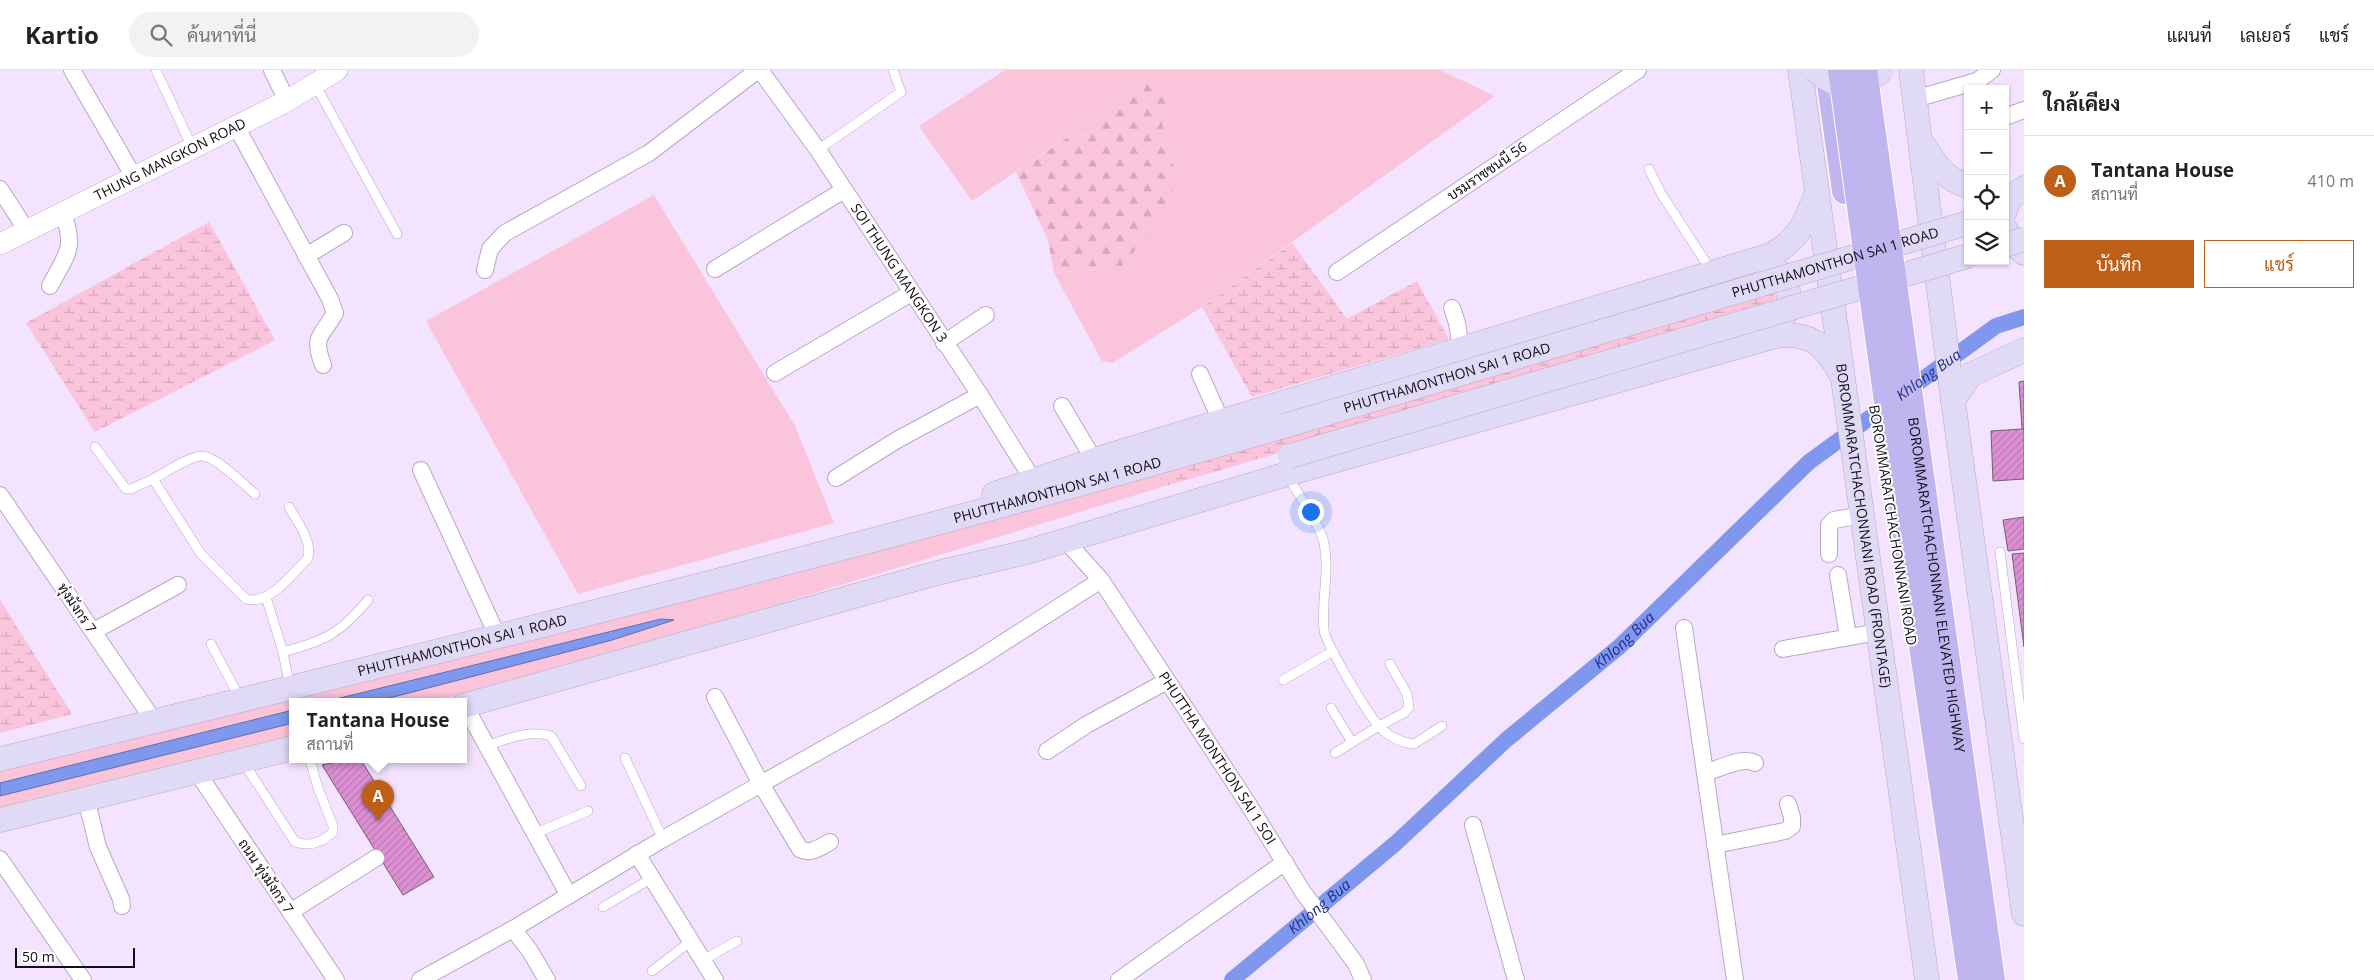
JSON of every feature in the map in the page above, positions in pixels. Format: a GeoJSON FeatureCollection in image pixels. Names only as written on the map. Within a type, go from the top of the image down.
{"type":"FeatureCollection","features":[{"type":"Feature","properties":{"kind":"main road","name":"BOROMMARATCHACHONNANI ROAD (FRONTAGE)"},"geometry":{"type":"LineString","coordinates":[[1800,70],[1927,980]]}},
{"type":"Feature","properties":{"kind":"main road"},"geometry":{"type":"LineString","coordinates":[[1816,70],[1834,82],[1848,85],[1862,83],[1874,78],[1882,70]]}},
{"type":"Feature","properties":{"kind":"main road","name":"BOROMMARATCHACHONNANI ROAD"},"geometry":{"type":"LineString","coordinates":[[1828,70],[1878,427],[1961,980]]}},
{"type":"Feature","properties":{"kind":"main road","name":"BOROMMARATCHACHONNANI ELEVATED HIGHWAY"},"geometry":{"type":"LineString","coordinates":[[1841,70],[1904,527],[1967,869],[1992,980]]}},
{"type":"Feature","properties":{"kind":"main road","name":"BOROMMARATCHACHONNANI ELEVATED HIGHWAY"},"geometry":{"type":"LineString","coordinates":[[1864,70],[1967,869],[1971,980]]}},
{"type":"Feature","properties":{"kind":"main road"},"geometry":{"type":"LineString","coordinates":[[1875,70],[2001,980]]}},
{"type":"Feature","properties":{"kind":"main road"},"geometry":{"type":"LineString","coordinates":[[1911,70],[1941,312],[2023,903]]}},
{"type":"Feature","properties":{"kind":"main road"},"geometry":{"type":"LineString","coordinates":[[1920,140],[1938,168],[1948,177],[1964,184]]}},
{"type":"Feature","properties":{"kind":"main road"},"geometry":{"type":"LineString","coordinates":[[2009,188],[2024,186]]}},
{"type":"Feature","properties":{"kind":"main road"},"geometry":{"type":"LineString","coordinates":[[2009,199],[2024,186]]}},
{"type":"Feature","properties":{"kind":"main road","name":"PHUTTHAMONTHON SAI 1 ROAD"},"geometry":{"type":"LineString","coordinates":[[924,525],[978,500],[1094,460],[1771,254],[1788,245],[1802,227],[1817,192]]}},
{"type":"Feature","properties":{"kind":"main road"},"geometry":{"type":"LineString","coordinates":[[2009,210],[2024,206]]}},
{"type":"Feature","properties":{"kind":"main road","name":"PHUTTHAMONTHON SAI 1 ROAD"},"geometry":{"type":"LineString","coordinates":[[0,759],[498,637],[924,525],[1043,496],[1964,224]]}},
{"type":"Feature","properties":{"kind":"main road"},"geometry":{"type":"LineString","coordinates":[[2009,236],[2013,244],[2024,253]]}},
{"type":"Feature","properties":{"kind":"main road"},"geometry":{"type":"LineString","coordinates":[[2009,244],[2024,239]]}},
{"type":"Feature","properties":{"kind":"main road"},"geometry":{"type":"LineString","coordinates":[[467,705],[937,573],[993,561],[1066,541],[1288,465],[1964,257]]}},
{"type":"Feature","properties":{"kind":"main road"},"geometry":{"type":"LineString","coordinates":[[1721,270],[1754,262],[1771,265],[1785,280],[1789,296],[1786,312],[1776,323],[1749,343]]}},
{"type":"Feature","properties":{"kind":"main road"},"geometry":{"type":"LineString","coordinates":[[937,573],[1040,534],[1288,465],[1749,343],[1790,335],[1812,340],[1831,355],[1842,374]]}},
{"type":"Feature","properties":{"kind":"main road"},"geometry":{"type":"LineString","coordinates":[[1953,401],[1970,375],[2024,350]]}},
{"type":"Feature","properties":{"kind":"main road"},"geometry":{"type":"LineString","coordinates":[[0,820],[289,749]]}},
{"type":"Feature","properties":{"kind":"main road"},"geometry":{"type":"LineString","coordinates":[[1961,980],[1967,869]]}},
{"type":"Feature","properties":{"kind":"main road"},"geometry":{"type":"LineString","coordinates":[[1967,869],[2001,980]]}},
{"type":"Feature","properties":{"kind":"street"},"geometry":{"type":"LineString","coordinates":[[72,70],[134,177]]}},
{"type":"Feature","properties":{"kind":"street"},"geometry":{"type":"LineString","coordinates":[[272,70],[288,101]]}},
{"type":"Feature","properties":{"kind":"street","name":"THUNG MANGKON ROAD"},"geometry":{"type":"LineString","coordinates":[[2,239],[27,231],[288,101],[337,70]]}},
{"type":"Feature","properties":{"kind":"street"},"geometry":{"type":"LineString","coordinates":[[485,270],[490,249],[505,233],[650,154],[759,70]]}},
{"type":"Feature","properties":{"kind":"street","name":"SOI THUNG MANGKON 3"},"geometry":{"type":"LineString","coordinates":[[759,70],[818,150],[980,395],[1033,480]]}},
{"type":"Feature","properties":{"kind":"street","name":"บรมราชชนนี 56"},"geometry":{"type":"LineString","coordinates":[[1337,272],[1638,70]]}},
{"type":"Feature","properties":{"kind":"street"},"geometry":{"type":"LineString","coordinates":[[1978,85],[1992,70]]}},
{"type":"Feature","properties":{"kind":"street"},"geometry":{"type":"LineString","coordinates":[[1915,99],[1964,88]]}},
{"type":"Feature","properties":{"kind":"street"},"geometry":{"type":"LineString","coordinates":[[2009,116],[2024,110]]}},
{"type":"Feature","properties":{"kind":"street"},"geometry":{"type":"LineString","coordinates":[[236,126],[330,299],[335,313],[318,340],[316,347],[323,364]]}},
{"type":"Feature","properties":{"kind":"street"},"geometry":{"type":"LineString","coordinates":[[0,189],[27,231]]}},
{"type":"Feature","properties":{"kind":"street"},"geometry":{"type":"LineString","coordinates":[[715,269],[844,190]]}},
{"type":"Feature","properties":{"kind":"street"},"geometry":{"type":"LineString","coordinates":[[50,286],[68,251],[70,240],[63,213]]}},
{"type":"Feature","properties":{"kind":"street"},"geometry":{"type":"LineString","coordinates":[[306,256],[344,233]]}},
{"type":"Feature","properties":{"kind":"street"},"geometry":{"type":"LineString","coordinates":[[775,373],[911,293]]}},
{"type":"Feature","properties":{"kind":"street"},"geometry":{"type":"LineString","coordinates":[[1452,308],[1458,322],[1461,349]]}},
{"type":"Feature","properties":{"kind":"street"},"geometry":{"type":"LineString","coordinates":[[944,343],[986,315]]}},
{"type":"Feature","properties":{"kind":"street"},"geometry":{"type":"LineString","coordinates":[[1200,374],[1221,421]]}},
{"type":"Feature","properties":{"kind":"street"},"geometry":{"type":"LineString","coordinates":[[836,478],[897,440],[980,395]]}},
{"type":"Feature","properties":{"kind":"street"},"geometry":{"type":"LineString","coordinates":[[1062,406],[1094,460]]}},
{"type":"Feature","properties":{"kind":"street"},"geometry":{"type":"LineString","coordinates":[[421,470],[498,637]]}},
{"type":"Feature","properties":{"kind":"street","name":"ทุ่งมังกร 7"},"geometry":{"type":"LineString","coordinates":[[0,496],[154,721]]}},
{"type":"Feature","properties":{"kind":"street"},"geometry":{"type":"LineString","coordinates":[[1829,554],[1829,525],[1834,520],[1862,515]]}},
{"type":"Feature","properties":{"kind":"street","name":"PHUTTHA MONTHON SAI 1 SOI"},"geometry":{"type":"LineString","coordinates":[[1066,541],[1101,580],[1303,892],[1356,964],[1363,980]]}},
{"type":"Feature","properties":{"kind":"street"},"geometry":{"type":"LineString","coordinates":[[1838,575],[1848,637]]}},
{"type":"Feature","properties":{"kind":"street"},"geometry":{"type":"LineString","coordinates":[[420,980],[513,929],[663,838],[978,660],[1101,580]]}},
{"type":"Feature","properties":{"kind":"street"},"geometry":{"type":"LineString","coordinates":[[94,632],[178,586]]}},
{"type":"Feature","properties":{"kind":"street"},"geometry":{"type":"LineString","coordinates":[[1684,628],[1735,980]]}},
{"type":"Feature","properties":{"kind":"street"},"geometry":{"type":"LineString","coordinates":[[1783,649],[1878,632]]}},
{"type":"Feature","properties":{"kind":"street"},"geometry":{"type":"LineString","coordinates":[[1047,751],[1086,725],[1168,681]]}},
{"type":"Feature","properties":{"kind":"street"},"geometry":{"type":"LineString","coordinates":[[715,697],[761,784],[800,849],[812,852],[830,842]]}},
{"type":"Feature","properties":{"kind":"street"},"geometry":{"type":"LineString","coordinates":[[467,711],[488,744],[534,834],[568,894]]}},
{"type":"Feature","properties":{"kind":"street"},"geometry":{"type":"LineString","coordinates":[[1705,773],[1738,763],[1751,761],[1755,763]]}},
{"type":"Feature","properties":{"kind":"street","name":"ถนน ทุ่งมังกร 7"},"geometry":{"type":"LineString","coordinates":[[197,772],[336,980]]}},
{"type":"Feature","properties":{"kind":"street"},"geometry":{"type":"LineString","coordinates":[[86,798],[98,847],[119,893],[122,906]]}},
{"type":"Feature","properties":{"kind":"street"},"geometry":{"type":"LineString","coordinates":[[1715,845],[1785,831],[1792,826],[1792,817],[1788,804]]}},
{"type":"Feature","properties":{"kind":"street"},"geometry":{"type":"LineString","coordinates":[[1473,825],[1516,980]]}},
{"type":"Feature","properties":{"kind":"street"},"geometry":{"type":"LineString","coordinates":[[637,854],[715,980]]}},
{"type":"Feature","properties":{"kind":"street"},"geometry":{"type":"LineString","coordinates":[[290,912],[376,858]]}},
{"type":"Feature","properties":{"kind":"street"},"geometry":{"type":"LineString","coordinates":[[0,859],[83,980]]}},
{"type":"Feature","properties":{"kind":"street"},"geometry":{"type":"LineString","coordinates":[[1119,980],[1285,862]]}},
{"type":"Feature","properties":{"kind":"street"},"geometry":{"type":"LineString","coordinates":[[513,929],[530,951],[547,980]]}},
{"type":"Feature","properties":{"kind":"lane"},"geometry":{"type":"LineString","coordinates":[[156,70],[192,148]]}},
{"type":"Feature","properties":{"kind":"lane"},"geometry":{"type":"LineString","coordinates":[[818,150],[901,92],[893,70]]}},
{"type":"Feature","properties":{"kind":"lane"},"geometry":{"type":"LineString","coordinates":[[315,84],[397,234]]}},
{"type":"Feature","properties":{"kind":"lane"},"geometry":{"type":"LineString","coordinates":[[1650,169],[1662,195],[1721,270]]}},
{"type":"Feature","properties":{"kind":"lane"},"geometry":{"type":"LineString","coordinates":[[95,447],[126,489],[131,489],[193,458],[202,456],[212,459],[255,494]]}},
{"type":"Feature","properties":{"kind":"lane"},"geometry":{"type":"LineString","coordinates":[[1288,465],[1324,540],[1328,568],[1324,592],[1324,632],[1333,651],[1378,726],[1399,742],[1414,744],[1442,726]]}},
{"type":"Feature","properties":{"kind":"lane"},"geometry":{"type":"LineString","coordinates":[[153,479],[201,554],[233,588],[246,599],[255,601],[266,597],[308,558],[310,550],[308,541],[289,507]]}},
{"type":"Feature","properties":{"kind":"lane"},"geometry":{"type":"LineString","coordinates":[[2000,552],[2024,738]]}},
{"type":"Feature","properties":{"kind":"lane"},"geometry":{"type":"LineString","coordinates":[[266,597],[283,652],[290,688]]}},
{"type":"Feature","properties":{"kind":"lane"},"geometry":{"type":"LineString","coordinates":[[283,652],[306,646],[335,634],[349,623],[368,600]]}},
{"type":"Feature","properties":{"kind":"lane"},"geometry":{"type":"LineString","coordinates":[[211,644],[241,700]]}},
{"type":"Feature","properties":{"kind":"lane"},"geometry":{"type":"LineString","coordinates":[[1283,680],[1333,651]]}},
{"type":"Feature","properties":{"kind":"lane"},"geometry":{"type":"LineString","coordinates":[[1335,753],[1378,726],[1404,713],[1409,707],[1407,694],[1390,664]]}},
{"type":"Feature","properties":{"kind":"lane"},"geometry":{"type":"LineString","coordinates":[[1331,708],[1352,742]]}},
{"type":"Feature","properties":{"kind":"lane"},"geometry":{"type":"LineString","coordinates":[[488,744],[529,733],[544,733],[551,736],[581,786]]}},
{"type":"Feature","properties":{"kind":"lane"},"geometry":{"type":"LineString","coordinates":[[625,758],[663,838]]}},
{"type":"Feature","properties":{"kind":"lane"},"geometry":{"type":"LineString","coordinates":[[242,760],[295,842],[311,845],[328,837],[333,832],[333,826],[311,763]]}},
{"type":"Feature","properties":{"kind":"lane"},"geometry":{"type":"LineString","coordinates":[[534,834],[588,810]]}},
{"type":"Feature","properties":{"kind":"lane"},"geometry":{"type":"LineString","coordinates":[[603,907],[652,878]]}},
{"type":"Feature","properties":{"kind":"lane"},"geometry":{"type":"LineString","coordinates":[[652,971],[691,940]]}},
{"type":"Feature","properties":{"kind":"lane"},"geometry":{"type":"LineString","coordinates":[[703,960],[737,941]]}},
{"type":"Feature","properties":{"kind":"green space"},"geometry":{"type":"Polygon","coordinates":[[[1005,70],[1440,70],[1495,96],[1202,307],[1112,363],[1102,361],[1054,273],[1122,266],[1176,176],[1162,123],[1147,84],[972,201],[919,126],[1005,70]]]}},
{"type":"Feature","properties":{"kind":"green space"},"geometry":{"type":"Polygon","coordinates":[[[1147,84],[1169,100],[1162,123],[1176,176],[1166,212],[1122,266],[1054,273],[1048,240],[1016,172],[1147,84]]]}},
{"type":"Feature","properties":{"kind":"green space"},"geometry":{"type":"Polygon","coordinates":[[[654,195],[795,426],[834,523],[578,594],[426,321],[654,195]]]}},
{"type":"Feature","properties":{"kind":"green space"},"geometry":{"type":"Polygon","coordinates":[[[209,222],[275,340],[95,432],[26,323],[209,222]]]}},
{"type":"Feature","properties":{"kind":"green space"},"geometry":{"type":"Polygon","coordinates":[[[1292,243],[1347,319],[1417,281],[1449,339],[1252,397],[1202,307],[1292,243]]]}},
{"type":"Feature","properties":{"kind":"green space"},"geometry":{"type":"Polygon","coordinates":[[[1776,291],[1773,319],[1279,453],[1162,487],[1158,472],[1776,291]]]}},
{"type":"Feature","properties":{"kind":"green space"},"geometry":{"type":"Polygon","coordinates":[[[1158,472],[1162,487],[568,668],[445,698],[389,698],[609,641],[660,619],[340,698],[291,698],[1158,472]]]}},
{"type":"Feature","properties":{"kind":"green space"},"geometry":{"type":"Polygon","coordinates":[[[0,600],[72,714],[0,733],[0,600]]]}},
{"type":"Feature","properties":{"kind":"green space"},"geometry":{"type":"Polygon","coordinates":[[[289,699],[289,711],[0,783],[0,771],[289,699]]]}},
{"type":"Feature","properties":{"kind":"green space"},"geometry":{"type":"Polygon","coordinates":[[[289,724],[289,737],[0,809],[0,796],[289,724]]]}},
{"type":"Feature","properties":{"kind":"water"},"geometry":{"type":"Polygon","coordinates":[[[661,619],[674,620],[609,641],[389,698],[340,698],[661,619]]]}},
{"type":"Feature","properties":{"kind":"water"},"geometry":{"type":"Polygon","coordinates":[[[289,711],[289,724],[0,796],[0,783],[289,711]]]}},
{"type":"Feature","properties":{"kind":"building"},"geometry":{"type":"Polygon","coordinates":[[[2024,381],[2024,429],[2022,429],[2019,382],[2024,381]]]}},
{"type":"Feature","properties":{"kind":"building"},"geometry":{"type":"Polygon","coordinates":[[[2024,429],[2024,479],[1993,481],[1991,431],[2024,429]]]}},
{"type":"Feature","properties":{"kind":"building"},"geometry":{"type":"Polygon","coordinates":[[[2024,517],[2024,549],[2008,551],[2003,520],[2024,517]]]}},
{"type":"Feature","properties":{"kind":"building"},"geometry":{"type":"Polygon","coordinates":[[[2024,553],[2024,647],[2012,554],[2024,553]]]}},
{"type":"Feature","properties":{"kind":"building"},"geometry":{"type":"Polygon","coordinates":[[[332,763],[363,763],[434,877],[403,895],[322,765],[332,763]]]}},
{"type":"Feature","properties":{"kind":"waterway","name":"Khlong Bua"},"geometry":{"type":"LineString","coordinates":[[1232,980],[1396,843],[1506,740],[1619,647],[1809,462],[1996,326],[2024,317]]}},
{"type":"Feature","properties":{"kind":"place","name":"Tantana House"},"geometry":{"type":"Point","coordinates":[378,821]}}]}
